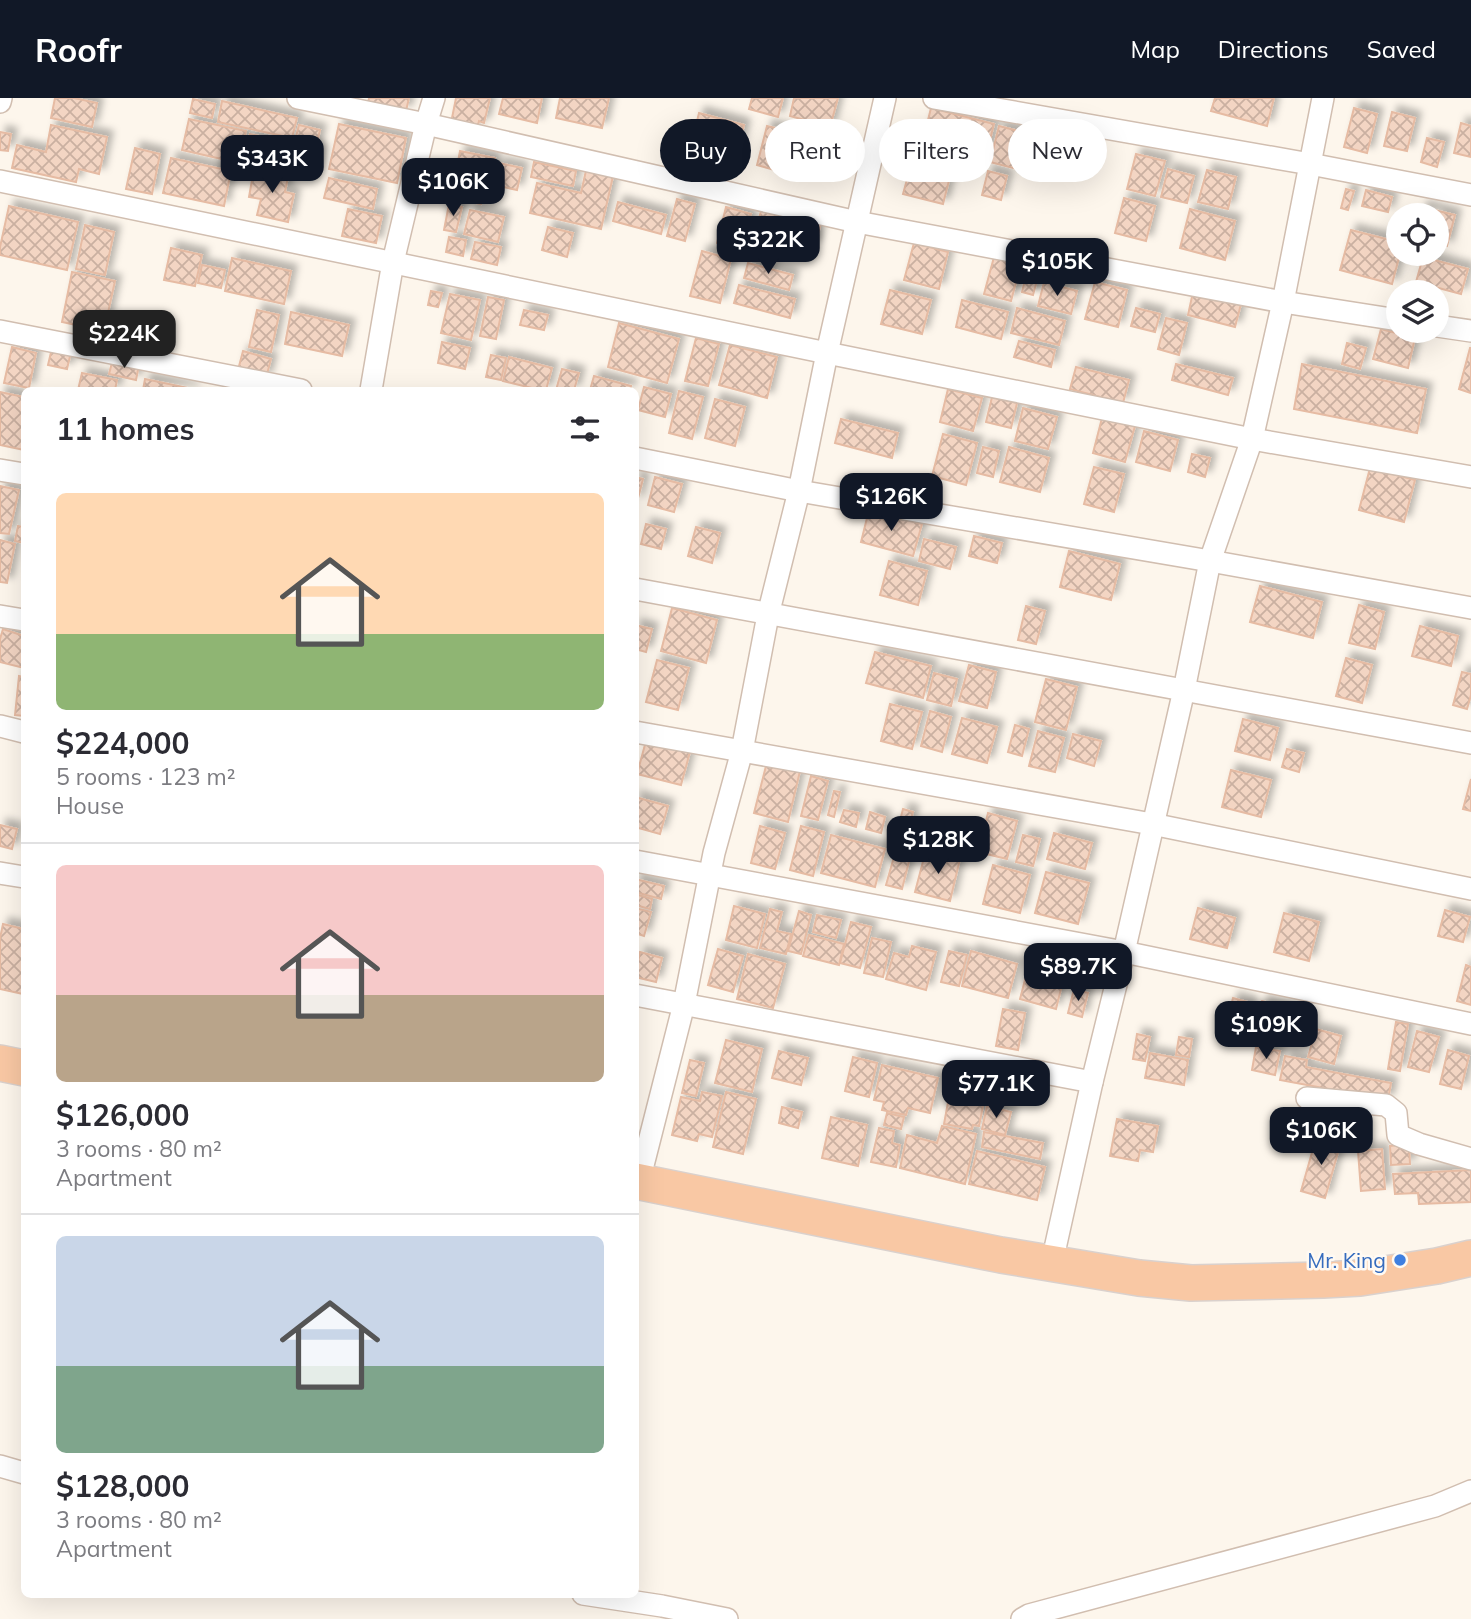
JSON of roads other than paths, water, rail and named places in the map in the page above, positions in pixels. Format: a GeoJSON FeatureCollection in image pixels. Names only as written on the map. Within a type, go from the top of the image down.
{"type":"FeatureCollection","features":[{"type":"Feature","properties":{"kind":"highway"},"geometry":{"type":"LineString","coordinates":[[0,1063],[21,1067]]}},
{"type":"Feature","properties":{"kind":"highway"},"geometry":{"type":"LineString","coordinates":[[639,1181],[1001,1255],[1139,1278],[1191,1283],[1360,1278],[1471,1258]]}},
{"type":"Feature","properties":{"kind":"street"},"geometry":{"type":"LineString","coordinates":[[298,98],[426,124],[857,222],[1283,302],[1386,318]]}},
{"type":"Feature","properties":{"kind":"street"},"geometry":{"type":"LineString","coordinates":[[372,387],[393,262],[434,98]]}},
{"type":"Feature","properties":{"kind":"street"},"geometry":{"type":"LineString","coordinates":[[639,1173],[684,1004],[714,853],[742,751],[768,615],[799,491],[827,353],[886,98]]}},
{"type":"Feature","properties":{"kind":"street"},"geometry":{"type":"LineString","coordinates":[[934,98],[1471,195]]}},
{"type":"Feature","properties":{"kind":"street"},"geometry":{"type":"LineString","coordinates":[[1052,1262],[1184,690],[1210,561],[1252,439],[1283,302],[1323,98]]}},
{"type":"Feature","properties":{"kind":"street"},"geometry":{"type":"LineString","coordinates":[[0,181],[1252,439],[1471,477]]}},
{"type":"Feature","properties":{"kind":"street"},"geometry":{"type":"LineString","coordinates":[[1449,328],[1471,331]]}},
{"type":"Feature","properties":{"kind":"street"},"geometry":{"type":"LineString","coordinates":[[0,331],[286,387]]}},
{"type":"Feature","properties":{"kind":"street"},"geometry":{"type":"LineString","coordinates":[[639,459],[799,491],[1471,608]]}},
{"type":"Feature","properties":{"kind":"street"},"geometry":{"type":"LineString","coordinates":[[0,470],[21,474]]}},
{"type":"Feature","properties":{"kind":"street"},"geometry":{"type":"LineString","coordinates":[[639,590],[1471,743]]}},
{"type":"Feature","properties":{"kind":"street"},"geometry":{"type":"LineString","coordinates":[[0,616],[21,620]]}},
{"type":"Feature","properties":{"kind":"street"},"geometry":{"type":"LineString","coordinates":[[0,726],[21,731]]}},
{"type":"Feature","properties":{"kind":"street"},"geometry":{"type":"LineString","coordinates":[[639,733],[1152,824],[1471,889]]}},
{"type":"Feature","properties":{"kind":"street"},"geometry":{"type":"LineString","coordinates":[[639,862],[1124,953],[1471,1024]]}},
{"type":"Feature","properties":{"kind":"street"},"geometry":{"type":"LineString","coordinates":[[0,873],[21,876]]}},
{"type":"Feature","properties":{"kind":"street"},"geometry":{"type":"LineString","coordinates":[[639,996],[1092,1082]]}},
{"type":"Feature","properties":{"kind":"street"},"geometry":{"type":"LineString","coordinates":[[1307,1098],[1386,1104],[1396,1113],[1398,1135],[1471,1159]]}},
{"type":"Feature","properties":{"kind":"street"},"geometry":{"type":"LineString","coordinates":[[0,1466],[21,1472]]}},
{"type":"Feature","properties":{"kind":"street"},"geometry":{"type":"LineString","coordinates":[[1022,1619],[1435,1506],[1471,1491]]}},
{"type":"Feature","properties":{"kind":"street"},"geometry":{"type":"LineString","coordinates":[[609,1598],[727,1619]]}},
{"type":"Feature","properties":{"kind":"place","name":"Mr. King"},"geometry":{"type":"Point","coordinates":[1400,1260]}}]}
